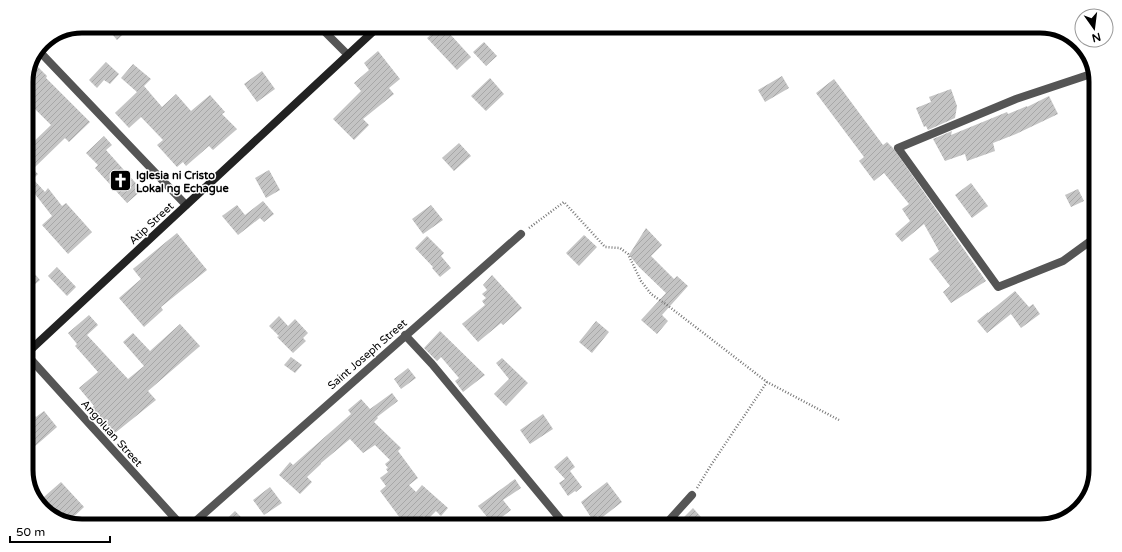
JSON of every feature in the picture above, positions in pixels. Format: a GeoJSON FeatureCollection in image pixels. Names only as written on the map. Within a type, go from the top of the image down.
{"type":"FeatureCollection","features":[{"type":"Feature","properties":{"kind":"main road","name":"Atip Street"},"geometry":{"type":"LineString","coordinates":[[33,347],[372,33]]}},
{"type":"Feature","properties":{"kind":"street"},"geometry":{"type":"LineString","coordinates":[[326,33],[348,55]]}},
{"type":"Feature","properties":{"kind":"street"},"geometry":{"type":"LineString","coordinates":[[42,54],[186,205]]}},
{"type":"Feature","properties":{"kind":"street"},"geometry":{"type":"LineString","coordinates":[[1088,75],[1016,100],[898,148],[998,287],[1063,261],[1089,242]]}},
{"type":"Feature","properties":{"kind":"street","name":"Saint Joseph Street"},"geometry":{"type":"LineString","coordinates":[[198,519],[521,234]]}},
{"type":"Feature","properties":{"kind":"street"},"geometry":{"type":"LineString","coordinates":[[405,335],[432,364],[560,519]]}},
{"type":"Feature","properties":{"kind":"street","name":"Angoluan Street"},"geometry":{"type":"LineString","coordinates":[[33,362],[176,519]]}},
{"type":"Feature","properties":{"kind":"street"},"geometry":{"type":"LineString","coordinates":[[670,519],[692,495]]}},
{"type":"Feature","properties":{"kind":"path"},"geometry":{"type":"LineString","coordinates":[[521,234],[564,202],[605,246],[620,248],[628,254],[650,294],[667,305],[767,382],[839,420]]}},
{"type":"Feature","properties":{"kind":"path"},"geometry":{"type":"LineString","coordinates":[[692,495],[715,458],[767,382]]}},
{"type":"Feature","properties":{"kind":"building"},"geometry":{"type":"Polygon","coordinates":[[[111,33],[124,33],[117,40],[111,33]]]}},
{"type":"Feature","properties":{"kind":"building"},"geometry":{"type":"Polygon","coordinates":[[[433,33],[449,33],[471,57],[457,70],[427,38],[433,33]]]}},
{"type":"Feature","properties":{"kind":"building"},"geometry":{"type":"Polygon","coordinates":[[[484,42],[497,56],[486,66],[473,52],[484,42]]]}},
{"type":"Feature","properties":{"kind":"building"},"geometry":{"type":"Polygon","coordinates":[[[378,51],[400,79],[389,88],[394,94],[363,119],[369,125],[354,140],[333,119],[361,91],[354,83],[369,70],[364,63],[378,51]]]}},
{"type":"Feature","properties":{"kind":"building"},"geometry":{"type":"Polygon","coordinates":[[[106,62],[119,74],[110,84],[104,80],[97,88],[89,80],[106,62]]]}},
{"type":"Feature","properties":{"kind":"building"},"geometry":{"type":"Polygon","coordinates":[[[133,64],[151,79],[144,86],[162,107],[176,94],[191,111],[210,95],[225,112],[222,114],[237,129],[213,150],[209,146],[186,166],[183,162],[177,167],[157,145],[163,140],[141,117],[129,128],[115,113],[137,92],[121,78],[133,64]]]}},
{"type":"Feature","properties":{"kind":"building"},"geometry":{"type":"Polygon","coordinates":[[[36,65],[47,76],[46,78],[90,122],[69,142],[65,138],[33,169],[33,142],[51,125],[33,107],[33,78],[36,65]]]}},
{"type":"Feature","properties":{"kind":"building"},"geometry":{"type":"Polygon","coordinates":[[[262,71],[275,89],[257,102],[244,84],[262,71]]]}},
{"type":"Feature","properties":{"kind":"building"},"geometry":{"type":"Polygon","coordinates":[[[782,76],[789,88],[765,102],[758,90],[782,76]]]}},
{"type":"Feature","properties":{"kind":"building"},"geometry":{"type":"Polygon","coordinates":[[[490,78],[504,94],[486,111],[471,96],[490,78]]]}},
{"type":"Feature","properties":{"kind":"building"},"geometry":{"type":"Polygon","coordinates":[[[834,79],[883,145],[887,142],[893,148],[986,281],[951,303],[943,292],[950,286],[929,259],[939,251],[924,224],[902,242],[895,234],[910,221],[902,209],[909,204],[884,173],[874,181],[859,161],[864,157],[816,93],[834,79]]]}},
{"type":"Feature","properties":{"kind":"building"},"geometry":{"type":"Polygon","coordinates":[[[951,89],[957,106],[955,118],[928,130],[926,126],[924,127],[916,108],[931,102],[929,97],[951,89]]]}},
{"type":"Feature","properties":{"kind":"building"},"geometry":{"type":"Polygon","coordinates":[[[1049,96],[1058,114],[993,143],[995,151],[967,161],[965,154],[945,161],[933,139],[952,131],[951,135],[1007,112],[1008,114],[1027,107],[1049,96]]]}},
{"type":"Feature","properties":{"kind":"building"},"geometry":{"type":"Polygon","coordinates":[[[104,136],[112,145],[106,150],[142,190],[127,203],[95,168],[98,165],[86,153],[104,136]]]}},
{"type":"Feature","properties":{"kind":"building"},"geometry":{"type":"Polygon","coordinates":[[[459,143],[471,156],[454,171],[442,158],[459,143]]]}},
{"type":"Feature","properties":{"kind":"building"},"geometry":{"type":"Polygon","coordinates":[[[33,169],[38,174],[33,179],[33,169]]]}},
{"type":"Feature","properties":{"kind":"building"},"geometry":{"type":"Polygon","coordinates":[[[269,170],[280,190],[266,198],[255,178],[269,170]]]}},
{"type":"Feature","properties":{"kind":"building"},"geometry":{"type":"Polygon","coordinates":[[[33,179],[45,192],[48,188],[62,206],[66,203],[92,232],[68,254],[42,225],[52,216],[33,191],[33,179]]]}},
{"type":"Feature","properties":{"kind":"building"},"geometry":{"type":"Polygon","coordinates":[[[971,183],[988,206],[972,218],[955,195],[971,183]]]}},
{"type":"Feature","properties":{"kind":"building"},"geometry":{"type":"Polygon","coordinates":[[[1078,189],[1084,201],[1071,207],[1065,195],[1078,189]]]}},
{"type":"Feature","properties":{"kind":"building"},"geometry":{"type":"Polygon","coordinates":[[[263,201],[274,214],[264,222],[260,218],[238,235],[222,216],[237,205],[245,215],[263,201]]]}},
{"type":"Feature","properties":{"kind":"building"},"geometry":{"type":"Polygon","coordinates":[[[431,205],[443,220],[423,234],[412,219],[431,205]]]}},
{"type":"Feature","properties":{"kind":"building"},"geometry":{"type":"Polygon","coordinates":[[[646,228],[662,245],[651,256],[674,279],[677,276],[688,286],[662,315],[668,321],[657,334],[641,320],[666,293],[639,267],[629,255],[646,228]]]}},
{"type":"Feature","properties":{"kind":"building"},"geometry":{"type":"Polygon","coordinates":[[[177,233],[207,270],[161,307],[163,310],[144,327],[119,298],[141,279],[133,269],[177,233]]]}},
{"type":"Feature","properties":{"kind":"building"},"geometry":{"type":"Polygon","coordinates":[[[584,235],[597,247],[579,266],[566,253],[584,235]]]}},
{"type":"Feature","properties":{"kind":"building"},"geometry":{"type":"Polygon","coordinates":[[[427,236],[444,253],[441,256],[451,268],[440,277],[432,268],[433,267],[415,248],[427,236]]]}},
{"type":"Feature","properties":{"kind":"building"},"geometry":{"type":"Polygon","coordinates":[[[57,267],[76,287],[67,296],[48,276],[57,267]]]}},
{"type":"Feature","properties":{"kind":"building"},"geometry":{"type":"Polygon","coordinates":[[[33,272],[40,280],[33,286],[33,272]]]}},
{"type":"Feature","properties":{"kind":"building"},"geometry":{"type":"Polygon","coordinates":[[[492,275],[522,308],[503,325],[501,323],[478,342],[462,324],[485,305],[482,301],[486,298],[482,294],[487,290],[483,285],[492,275]]]}},
{"type":"Feature","properties":{"kind":"building"},"geometry":{"type":"Polygon","coordinates":[[[1015,291],[1029,307],[1033,304],[1040,314],[1021,328],[1011,314],[987,333],[977,321],[1015,291]]]}},
{"type":"Feature","properties":{"kind":"building"},"geometry":{"type":"Polygon","coordinates":[[[89,315],[98,325],[87,335],[128,379],[144,366],[123,342],[133,333],[150,351],[180,324],[200,346],[148,391],[156,400],[110,437],[89,410],[94,406],[79,388],[98,372],[75,346],[77,344],[68,333],[89,315]]]}},
{"type":"Feature","properties":{"kind":"building"},"geometry":{"type":"Polygon","coordinates":[[[279,316],[288,326],[295,319],[308,333],[303,338],[306,341],[293,353],[277,337],[279,336],[269,326],[279,316]]]}},
{"type":"Feature","properties":{"kind":"building"},"geometry":{"type":"Polygon","coordinates":[[[596,321],[609,332],[592,353],[579,342],[596,321]]]}},
{"type":"Feature","properties":{"kind":"building"},"geometry":{"type":"Polygon","coordinates":[[[440,331],[485,375],[463,392],[455,381],[459,378],[441,357],[437,361],[424,348],[440,331]]]}},
{"type":"Feature","properties":{"kind":"building"},"geometry":{"type":"Polygon","coordinates":[[[291,357],[302,365],[295,373],[284,365],[291,357]]]}},
{"type":"Feature","properties":{"kind":"building"},"geometry":{"type":"Polygon","coordinates":[[[502,358],[528,383],[506,406],[494,394],[509,379],[496,363],[502,358]]]}},
{"type":"Feature","properties":{"kind":"building"},"geometry":{"type":"Polygon","coordinates":[[[408,368],[416,378],[401,389],[394,379],[408,368]]]}},
{"type":"Feature","properties":{"kind":"building"},"geometry":{"type":"Polygon","coordinates":[[[392,393],[398,401],[377,417],[378,418],[374,422],[401,448],[398,451],[418,478],[409,485],[416,492],[422,485],[448,508],[441,516],[436,511],[428,519],[424,516],[421,519],[401,519],[380,491],[386,486],[380,478],[388,472],[386,469],[388,468],[385,464],[390,460],[375,445],[363,453],[350,439],[321,463],[307,477],[312,482],[300,494],[279,475],[290,462],[293,465],[351,414],[348,410],[361,399],[370,409],[392,393]]]}},
{"type":"Feature","properties":{"kind":"building"},"geometry":{"type":"Polygon","coordinates":[[[44,411],[57,427],[33,448],[33,414],[36,417],[44,411]]]}},
{"type":"Feature","properties":{"kind":"building"},"geometry":{"type":"Polygon","coordinates":[[[543,414],[553,429],[530,444],[520,430],[543,414]]]}},
{"type":"Feature","properties":{"kind":"building"},"geometry":{"type":"Polygon","coordinates":[[[567,456],[575,467],[570,471],[582,487],[568,496],[559,483],[565,479],[554,467],[567,456]]]}},
{"type":"Feature","properties":{"kind":"building"},"geometry":{"type":"Polygon","coordinates":[[[515,479],[521,488],[503,500],[511,510],[499,519],[489,519],[478,506],[515,479]]]}},
{"type":"Feature","properties":{"kind":"building"},"geometry":{"type":"Polygon","coordinates":[[[61,482],[84,507],[72,518],[55,511],[42,498],[61,482]]]}},
{"type":"Feature","properties":{"kind":"building"},"geometry":{"type":"Polygon","coordinates":[[[607,482],[622,502],[600,519],[598,516],[592,519],[581,502],[607,482]]]}},
{"type":"Feature","properties":{"kind":"building"},"geometry":{"type":"Polygon","coordinates":[[[270,487],[282,503],[264,515],[253,500],[270,487]]]}},
{"type":"Feature","properties":{"kind":"building"},"geometry":{"type":"Polygon","coordinates":[[[693,508],[703,519],[684,519],[693,508]]]}},
{"type":"Feature","properties":{"kind":"building"},"geometry":{"type":"Polygon","coordinates":[[[235,511],[243,519],[226,519],[235,511]]]}},
{"type":"Feature","properties":{"kind":"place","name":"Iglesia ni Cristo Lokal ng Echague"},"geometry":{"type":"Point","coordinates":[120,181]}}]}
